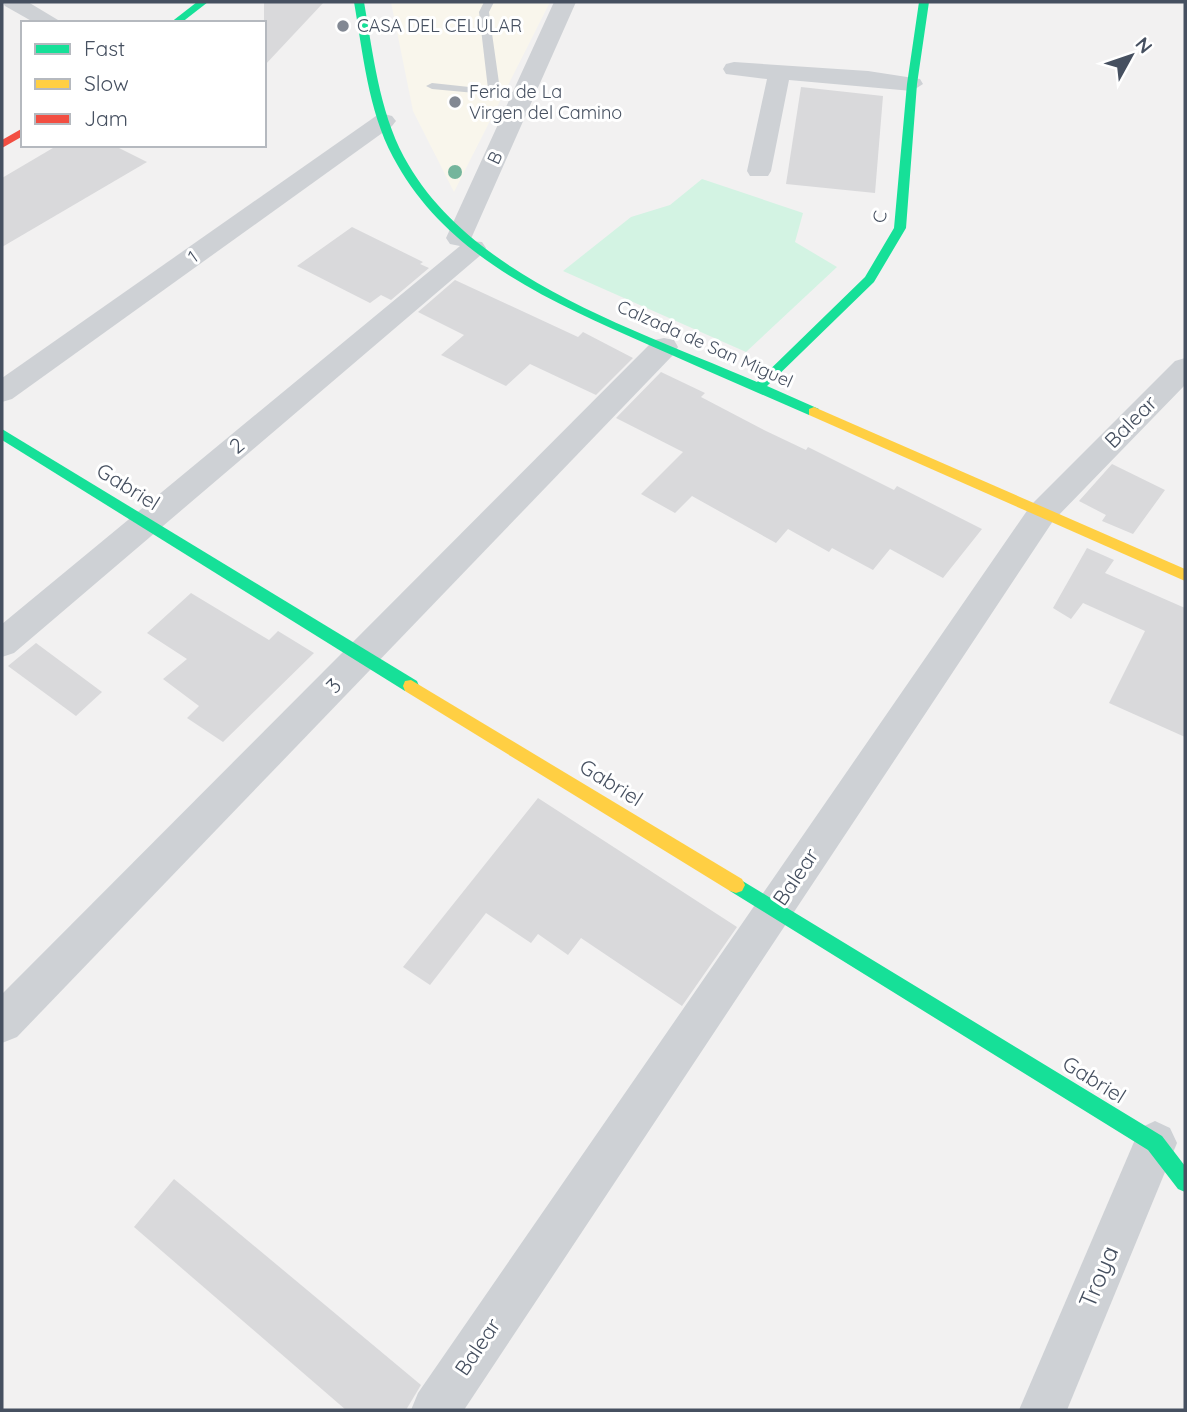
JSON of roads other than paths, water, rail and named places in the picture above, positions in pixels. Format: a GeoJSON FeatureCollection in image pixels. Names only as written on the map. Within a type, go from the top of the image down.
{"type":"FeatureCollection","features":[{"type":"Feature","properties":{"kind":"street"},"geometry":{"type":"LineString","coordinates":[[12,2],[48,21]]}},
{"type":"Feature","properties":{"kind":"street"},"geometry":{"type":"LineString","coordinates":[[178,21],[203,2]]}},
{"type":"Feature","properties":{"kind":"street","name":"Calzada de San Miguel"},"geometry":{"type":"LineString","coordinates":[[359,2],[384,121],[407,173],[433,212],[466,243],[528,285],[1185,575]]}},
{"type":"Feature","properties":{"kind":"street","name":"B"},"geometry":{"type":"LineString","coordinates":[[466,243],[524,96],[565,2]]}},
{"type":"Feature","properties":{"kind":"street","name":"C"},"geometry":{"type":"LineString","coordinates":[[757,388],[870,279],[900,228],[912,84],[923,2]]}},
{"type":"Feature","properties":{"kind":"street"},"geometry":{"type":"LineString","coordinates":[[734,69],[884,79],[912,84]]}},
{"type":"Feature","properties":{"kind":"street"},"geometry":{"type":"LineString","coordinates":[[760,171],[779,74]]}},
{"type":"Feature","properties":{"kind":"street","name":"1"},"geometry":{"type":"LineString","coordinates":[[2,393],[384,121]]}},
{"type":"Feature","properties":{"kind":"street"},"geometry":{"type":"LineString","coordinates":[[2,145],[21,132]]}},
{"type":"Feature","properties":{"kind":"street","name":"2"},"geometry":{"type":"LineString","coordinates":[[2,643],[146,523],[466,243]]}},
{"type":"Feature","properties":{"kind":"street","name":"3"},"geometry":{"type":"LineString","coordinates":[[2,1023],[664,347]]}},
{"type":"Feature","properties":{"kind":"street","name":"Balear"},"geometry":{"type":"LineString","coordinates":[[435,1410],[1042,513],[1185,368]]}},
{"type":"Feature","properties":{"kind":"street","name":"Gabriel"},"geometry":{"type":"LineString","coordinates":[[2,434],[1155,1143],[1185,1182]]}},
{"type":"Feature","properties":{"kind":"street","name":"Troya"},"geometry":{"type":"LineString","coordinates":[[1043,1410],[1155,1143]]}},
{"type":"Feature","properties":{"kind":"lane"},"geometry":{"type":"LineString","coordinates":[[489,2],[484,12],[494,91]]}},
{"type":"Feature","properties":{"kind":"lane"},"geometry":{"type":"LineString","coordinates":[[432,86],[524,96]]}},
{"type":"Feature","properties":{"kind":"place","name":"CASA DEL CELULAR"},"geometry":{"type":"Point","coordinates":[343,26]}},
{"type":"Feature","properties":{"kind":"place","name":"Feria de La Virgen del Camino"},"geometry":{"type":"Point","coordinates":[455,102]}}]}
